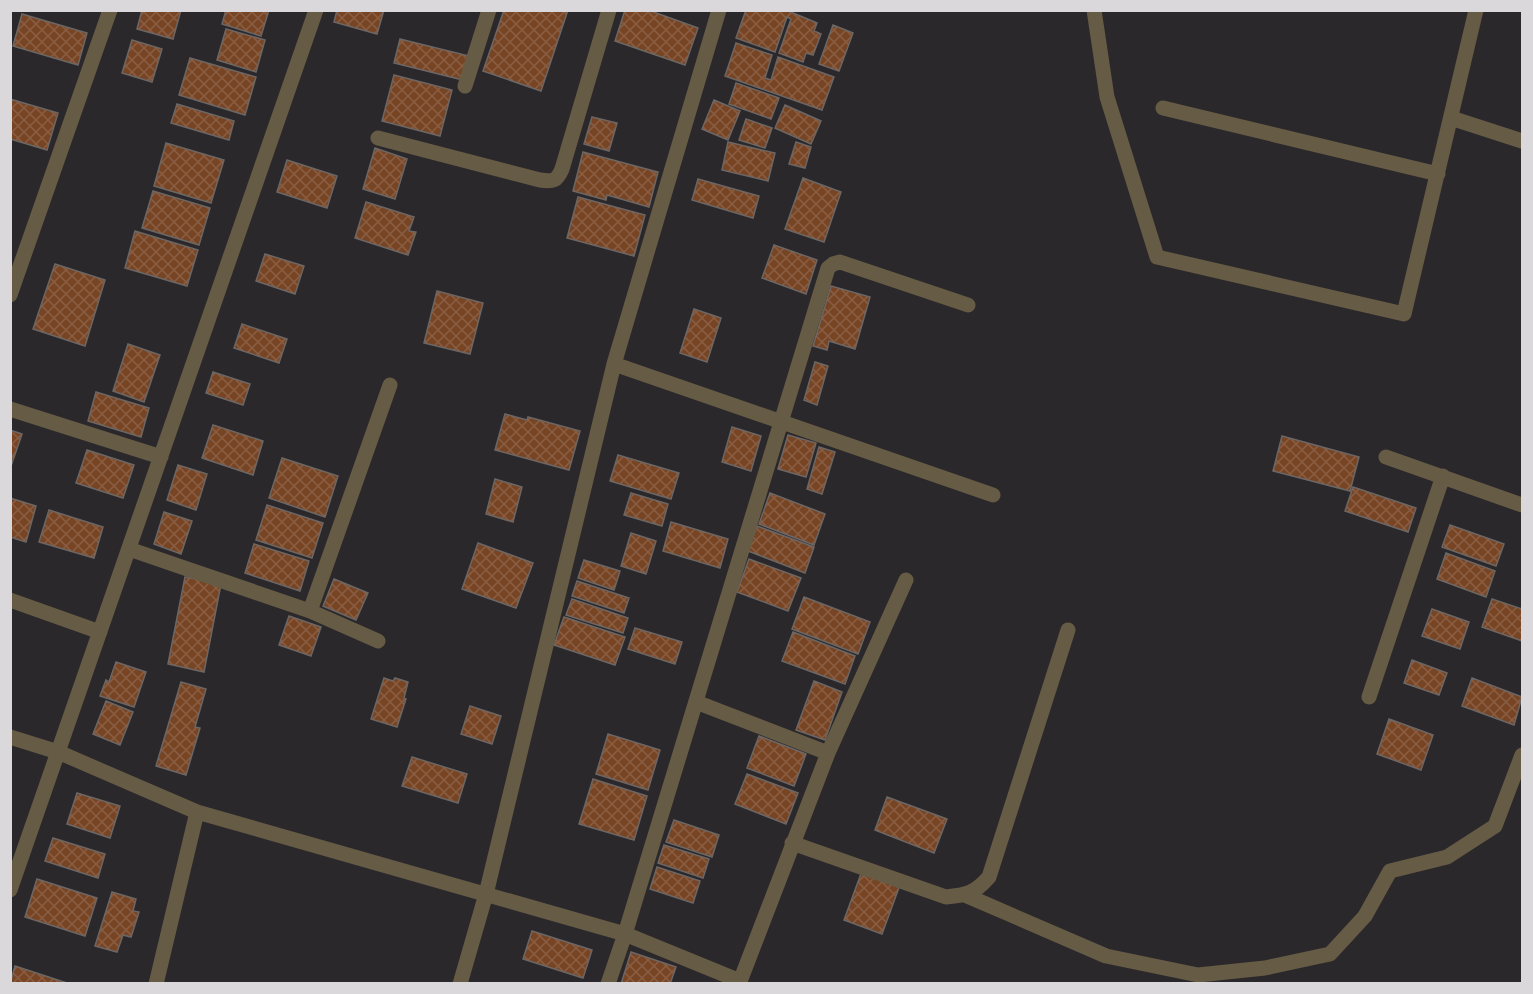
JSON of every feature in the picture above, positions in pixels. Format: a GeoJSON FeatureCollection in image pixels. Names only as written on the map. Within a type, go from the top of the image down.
{"type":"FeatureCollection","features":[{"type":"Feature","properties":{"kind":"street"},"geometry":{"type":"LineString","coordinates":[[10,295],[110,10]]}},
{"type":"Feature","properties":{"kind":"street"},"geometry":{"type":"LineString","coordinates":[[10,890],[316,10]]}},
{"type":"Feature","properties":{"kind":"street"},"geometry":{"type":"LineString","coordinates":[[465,86],[489,10]]}},
{"type":"Feature","properties":{"kind":"street"},"geometry":{"type":"LineString","coordinates":[[378,138],[540,180],[551,182],[557,179],[562,169],[609,10]]}},
{"type":"Feature","properties":{"kind":"street"},"geometry":{"type":"LineString","coordinates":[[460,984],[486,894],[614,364],[718,10]]}},
{"type":"Feature","properties":{"kind":"street"},"geometry":{"type":"LineString","coordinates":[[1094,10],[1107,97],[1157,257],[1404,314],[1476,10]]}},
{"type":"Feature","properties":{"kind":"street"},"geometry":{"type":"LineString","coordinates":[[1163,108],[1438,174]]}},
{"type":"Feature","properties":{"kind":"street"},"geometry":{"type":"LineString","coordinates":[[1451,118],[1522,141]]}},
{"type":"Feature","properties":{"kind":"street"},"geometry":{"type":"LineString","coordinates":[[608,984],[828,268],[833,264],[845,263],[968,305]]}},
{"type":"Feature","properties":{"kind":"street"},"geometry":{"type":"LineString","coordinates":[[614,364],[993,495]]}},
{"type":"Feature","properties":{"kind":"street"},"geometry":{"type":"LineString","coordinates":[[310,611],[390,385]]}},
{"type":"Feature","properties":{"kind":"street"},"geometry":{"type":"LineString","coordinates":[[10,409],[161,457]]}},
{"type":"Feature","properties":{"kind":"street"},"geometry":{"type":"LineString","coordinates":[[1386,457],[1522,505]]}},
{"type":"Feature","properties":{"kind":"street"},"geometry":{"type":"LineString","coordinates":[[1369,697],[1443,476]]}},
{"type":"Feature","properties":{"kind":"street"},"geometry":{"type":"LineString","coordinates":[[129,549],[310,611],[378,641]]}},
{"type":"Feature","properties":{"kind":"street"},"geometry":{"type":"LineString","coordinates":[[10,737],[58,752],[197,812],[625,934],[740,982],[828,753],[906,580]]}},
{"type":"Feature","properties":{"kind":"street"},"geometry":{"type":"LineString","coordinates":[[10,600],[100,632]]}},
{"type":"Feature","properties":{"kind":"street"},"geometry":{"type":"LineString","coordinates":[[792,843],[946,897],[965,895],[978,889],[989,878],[1068,630]]}},
{"type":"Feature","properties":{"kind":"street"},"geometry":{"type":"LineString","coordinates":[[696,702],[828,753]]}},
{"type":"Feature","properties":{"kind":"street"},"geometry":{"type":"LineString","coordinates":[[965,895],[1106,956],[1198,975],[1265,968],[1330,954],[1365,916],[1390,871],[1447,857],[1495,826],[1522,755]]}},
{"type":"Feature","properties":{"kind":"street"},"geometry":{"type":"LineString","coordinates":[[156,984],[197,812]]}},
{"type":"Feature","properties":{"kind":"building"},"geometry":{"type":"Polygon","coordinates":[[[142,10],[181,10],[173,39],[137,29],[142,10]]]}},
{"type":"Feature","properties":{"kind":"building"},"geometry":{"type":"Polygon","coordinates":[[[226,10],[269,10],[261,36],[222,24],[226,10]]]}},
{"type":"Feature","properties":{"kind":"building"},"geometry":{"type":"Polygon","coordinates":[[[337,10],[384,10],[377,34],[334,22],[337,10]]]}},
{"type":"Feature","properties":{"kind":"building"},"geometry":{"type":"Polygon","coordinates":[[[504,10],[568,10],[541,91],[483,71],[504,10]]]}},
{"type":"Feature","properties":{"kind":"building"},"geometry":{"type":"Polygon","coordinates":[[[625,10],[648,10],[698,28],[685,65],[615,41],[625,10]]]}},
{"type":"Feature","properties":{"kind":"building"},"geometry":{"type":"Polygon","coordinates":[[[746,10],[786,10],[817,23],[814,31],[821,34],[813,55],[806,53],[803,62],[779,53],[791,19],[787,17],[775,52],[736,38],[746,10]]]}},
{"type":"Feature","properties":{"kind":"building"},"geometry":{"type":"Polygon","coordinates":[[[22,14],[87,33],[78,65],[13,46],[22,14]]]}},
{"type":"Feature","properties":{"kind":"building"},"geometry":{"type":"Polygon","coordinates":[[[833,25],[853,33],[839,71],[819,64],[833,25]]]}},
{"type":"Feature","properties":{"kind":"building"},"geometry":{"type":"Polygon","coordinates":[[[226,29],[265,40],[256,72],[217,60],[226,29]]]}},
{"type":"Feature","properties":{"kind":"building"},"geometry":{"type":"Polygon","coordinates":[[[400,39],[469,56],[463,80],[394,63],[400,39]]]}},
{"type":"Feature","properties":{"kind":"building"},"geometry":{"type":"Polygon","coordinates":[[[132,40],[162,49],[152,82],[122,73],[132,40]]]}},
{"type":"Feature","properties":{"kind":"building"},"geometry":{"type":"Polygon","coordinates":[[[736,43],[772,55],[765,78],[771,80],[778,57],[834,77],[822,110],[725,76],[736,43]]]}},
{"type":"Feature","properties":{"kind":"building"},"geometry":{"type":"Polygon","coordinates":[[[190,58],[256,77],[245,115],[179,95],[190,58]]]}},
{"type":"Feature","properties":{"kind":"building"},"geometry":{"type":"Polygon","coordinates":[[[394,75],[452,90],[440,136],[382,121],[394,75]]]}},
{"type":"Feature","properties":{"kind":"building"},"geometry":{"type":"Polygon","coordinates":[[[736,83],[779,98],[771,119],[729,104],[736,83]]]}},
{"type":"Feature","properties":{"kind":"building"},"geometry":{"type":"Polygon","coordinates":[[[10,99],[58,113],[47,150],[10,139],[10,99]]]}},
{"type":"Feature","properties":{"kind":"building"},"geometry":{"type":"Polygon","coordinates":[[[714,100],[740,111],[728,140],[702,129],[714,100]]]}},
{"type":"Feature","properties":{"kind":"building"},"geometry":{"type":"Polygon","coordinates":[[[177,104],[234,121],[229,140],[171,123],[177,104]]]}},
{"type":"Feature","properties":{"kind":"building"},"geometry":{"type":"Polygon","coordinates":[[[785,105],[821,121],[811,144],[775,128],[785,105]]]}},
{"type":"Feature","properties":{"kind":"building"},"geometry":{"type":"Polygon","coordinates":[[[592,117],[617,123],[609,151],[584,144],[592,117]]]}},
{"type":"Feature","properties":{"kind":"building"},"geometry":{"type":"Polygon","coordinates":[[[746,119],[772,128],[765,148],[739,140],[746,119]]]}},
{"type":"Feature","properties":{"kind":"building"},"geometry":{"type":"Polygon","coordinates":[[[728,142],[775,153],[768,181],[722,170],[728,142]]]}},
{"type":"Feature","properties":{"kind":"building"},"geometry":{"type":"Polygon","coordinates":[[[796,142],[811,147],[805,168],[789,164],[796,142]]]}},
{"type":"Feature","properties":{"kind":"building"},"geometry":{"type":"Polygon","coordinates":[[[166,143],[224,160],[211,203],[154,186],[166,143]]]}},
{"type":"Feature","properties":{"kind":"building"},"geometry":{"type":"Polygon","coordinates":[[[375,148],[407,159],[395,199],[363,189],[375,148]]]}},
{"type":"Feature","properties":{"kind":"building"},"geometry":{"type":"Polygon","coordinates":[[[583,152],[658,172],[649,207],[607,195],[606,200],[573,191],[583,152]]]}},
{"type":"Feature","properties":{"kind":"building"},"geometry":{"type":"Polygon","coordinates":[[[287,160],[337,176],[327,208],[277,192],[287,160]]]}},
{"type":"Feature","properties":{"kind":"building"},"geometry":{"type":"Polygon","coordinates":[[[803,178],[841,192],[824,242],[785,229],[803,178]]]}},
{"type":"Feature","properties":{"kind":"building"},"geometry":{"type":"Polygon","coordinates":[[[698,179],[759,196],[753,218],[692,200],[698,179]]]}},
{"type":"Feature","properties":{"kind":"building"},"geometry":{"type":"Polygon","coordinates":[[[153,191],[210,208],[199,245],[142,228],[153,191]]]}},
{"type":"Feature","properties":{"kind":"building"},"geometry":{"type":"Polygon","coordinates":[[[578,197],[645,215],[634,256],[567,238],[578,197]]]}},
{"type":"Feature","properties":{"kind":"building"},"geometry":{"type":"Polygon","coordinates":[[[366,202],[414,217],[409,231],[416,232],[408,255],[355,238],[366,202]]]}},
{"type":"Feature","properties":{"kind":"building"},"geometry":{"type":"Polygon","coordinates":[[[135,231],[198,250],[187,286],[125,268],[135,231]]]}},
{"type":"Feature","properties":{"kind":"building"},"geometry":{"type":"Polygon","coordinates":[[[774,245],[817,260],[806,294],[762,278],[774,245]]]}},
{"type":"Feature","properties":{"kind":"building"},"geometry":{"type":"Polygon","coordinates":[[[265,254],[304,266],[295,294],[256,281],[265,254]]]}},
{"type":"Feature","properties":{"kind":"building"},"geometry":{"type":"Polygon","coordinates":[[[55,264],[105,280],[85,346],[33,329],[55,264]]]}},
{"type":"Feature","properties":{"kind":"building"},"geometry":{"type":"Polygon","coordinates":[[[831,286],[870,297],[855,349],[829,341],[827,350],[813,346],[831,286]]]}},
{"type":"Feature","properties":{"kind":"building"},"geometry":{"type":"Polygon","coordinates":[[[437,291],[483,303],[470,354],[424,343],[437,291]]]}},
{"type":"Feature","properties":{"kind":"building"},"geometry":{"type":"Polygon","coordinates":[[[694,309],[721,318],[707,362],[680,353],[694,309]]]}},
{"type":"Feature","properties":{"kind":"building"},"geometry":{"type":"Polygon","coordinates":[[[242,324],[287,339],[279,363],[234,348],[242,324]]]}},
{"type":"Feature","properties":{"kind":"building"},"geometry":{"type":"Polygon","coordinates":[[[128,344],[160,355],[144,402],[113,391],[128,344]]]}},
{"type":"Feature","properties":{"kind":"building"},"geometry":{"type":"Polygon","coordinates":[[[815,362],[828,366],[817,405],[804,400],[815,362]]]}},
{"type":"Feature","properties":{"kind":"building"},"geometry":{"type":"Polygon","coordinates":[[[213,372],[250,384],[243,405],[206,393],[213,372]]]}},
{"type":"Feature","properties":{"kind":"building"},"geometry":{"type":"Polygon","coordinates":[[[96,392],[149,408],[141,437],[88,421],[96,392]]]}},
{"type":"Feature","properties":{"kind":"building"},"geometry":{"type":"Polygon","coordinates":[[[505,414],[527,420],[528,417],[580,431],[569,470],[495,450],[505,414]]]}},
{"type":"Feature","properties":{"kind":"building"},"geometry":{"type":"Polygon","coordinates":[[[213,425],[263,441],[253,475],[202,458],[213,425]]]}},
{"type":"Feature","properties":{"kind":"building"},"geometry":{"type":"Polygon","coordinates":[[[732,427],[761,436],[751,471],[722,462],[732,427]]]}},
{"type":"Feature","properties":{"kind":"building"},"geometry":{"type":"Polygon","coordinates":[[[10,430],[22,434],[10,469],[10,430]]]}},
{"type":"Feature","properties":{"kind":"building"},"geometry":{"type":"Polygon","coordinates":[[[788,435],[816,443],[806,477],[778,469],[788,435]]]}},
{"type":"Feature","properties":{"kind":"building"},"geometry":{"type":"Polygon","coordinates":[[[1282,436],[1359,457],[1350,491],[1273,471],[1282,436]]]}},
{"type":"Feature","properties":{"kind":"building"},"geometry":{"type":"Polygon","coordinates":[[[819,447],[835,452],[822,494],[807,489],[819,447]]]}},
{"type":"Feature","properties":{"kind":"building"},"geometry":{"type":"Polygon","coordinates":[[[87,450],[134,465],[123,498],[76,483],[87,450]]]}},
{"type":"Feature","properties":{"kind":"building"},"geometry":{"type":"Polygon","coordinates":[[[618,455],[679,473],[671,499],[610,481],[618,455]]]}},
{"type":"Feature","properties":{"kind":"building"},"geometry":{"type":"Polygon","coordinates":[[[282,458],[338,476],[325,517],[269,498],[282,458]]]}},
{"type":"Feature","properties":{"kind":"building"},"geometry":{"type":"Polygon","coordinates":[[[178,465],[207,474],[196,510],[167,500],[178,465]]]}},
{"type":"Feature","properties":{"kind":"building"},"geometry":{"type":"Polygon","coordinates":[[[495,479],[522,487],[513,522],[486,514],[495,479]]]}},
{"type":"Feature","properties":{"kind":"building"},"geometry":{"type":"Polygon","coordinates":[[[1353,487],[1416,508],[1408,532],[1345,511],[1353,487]]]}},
{"type":"Feature","properties":{"kind":"building"},"geometry":{"type":"Polygon","coordinates":[[[631,493],[668,504],[662,526],[624,515],[631,493]]]}},
{"type":"Feature","properties":{"kind":"building"},"geometry":{"type":"Polygon","coordinates":[[[770,493],[825,514],[814,545],[759,524],[770,493]]]}},
{"type":"Feature","properties":{"kind":"building"},"geometry":{"type":"Polygon","coordinates":[[[10,498],[36,506],[26,542],[10,537],[10,498]]]}},
{"type":"Feature","properties":{"kind":"building"},"geometry":{"type":"Polygon","coordinates":[[[267,505],[323,523],[312,558],[256,540],[267,505]]]}},
{"type":"Feature","properties":{"kind":"building"},"geometry":{"type":"Polygon","coordinates":[[[49,510],[103,527],[94,558],[39,542],[49,510]]]}},
{"type":"Feature","properties":{"kind":"building"},"geometry":{"type":"Polygon","coordinates":[[[164,512],[192,521],[181,554],[154,544],[164,512]]]}},
{"type":"Feature","properties":{"kind":"building"},"geometry":{"type":"Polygon","coordinates":[[[671,522],[728,539],[720,568],[663,551],[671,522]]]}},
{"type":"Feature","properties":{"kind":"building"},"geometry":{"type":"Polygon","coordinates":[[[1450,525],[1504,544],[1496,566],[1442,547],[1450,525]]]}},
{"type":"Feature","properties":{"kind":"building"},"geometry":{"type":"Polygon","coordinates":[[[757,526],[814,547],[805,573],[748,551],[757,526]]]}},
{"type":"Feature","properties":{"kind":"building"},"geometry":{"type":"Polygon","coordinates":[[[631,533],[656,541],[646,574],[621,566],[631,533]]]}},
{"type":"Feature","properties":{"kind":"building"},"geometry":{"type":"Polygon","coordinates":[[[478,543],[533,563],[516,608],[462,589],[478,543]]]}},
{"type":"Feature","properties":{"kind":"building"},"geometry":{"type":"Polygon","coordinates":[[[254,544],[309,561],[300,591],[245,573],[254,544]]]}},
{"type":"Feature","properties":{"kind":"building"},"geometry":{"type":"Polygon","coordinates":[[[1446,553],[1495,571],[1486,597],[1437,579],[1446,553]]]}},
{"type":"Feature","properties":{"kind":"building"},"geometry":{"type":"Polygon","coordinates":[[[749,559],[801,578],[788,611],[737,592],[749,559]]]}},
{"type":"Feature","properties":{"kind":"building"},"geometry":{"type":"Polygon","coordinates":[[[584,560],[620,571],[614,590],[578,578],[584,560]]]}},
{"type":"Feature","properties":{"kind":"building"},"geometry":{"type":"Polygon","coordinates":[[[185,577],[221,584],[204,672],[168,664],[185,577]]]}},
{"type":"Feature","properties":{"kind":"building"},"geometry":{"type":"Polygon","coordinates":[[[334,579],[368,593],[356,620],[323,606],[334,579]]]}},
{"type":"Feature","properties":{"kind":"building"},"geometry":{"type":"Polygon","coordinates":[[[577,581],[629,598],[624,613],[572,596],[577,581]]]}},
{"type":"Feature","properties":{"kind":"building"},"geometry":{"type":"Polygon","coordinates":[[[804,597],[870,622],[858,654],[792,629],[804,597]]]}},
{"type":"Feature","properties":{"kind":"building"},"geometry":{"type":"Polygon","coordinates":[[[572,599],[628,618],[623,633],[566,615],[572,599]]]}},
{"type":"Feature","properties":{"kind":"building"},"geometry":{"type":"Polygon","coordinates":[[[1492,599],[1522,609],[1522,641],[1482,627],[1492,599]]]}},
{"type":"Feature","properties":{"kind":"building"},"geometry":{"type":"Polygon","coordinates":[[[1432,609],[1469,622],[1460,649],[1422,636],[1432,609]]]}},
{"type":"Feature","properties":{"kind":"building"},"geometry":{"type":"Polygon","coordinates":[[[289,616],[321,627],[311,656],[279,645],[289,616]]]}},
{"type":"Feature","properties":{"kind":"building"},"geometry":{"type":"Polygon","coordinates":[[[564,617],[625,637],[615,665],[554,645],[564,617]]]}},
{"type":"Feature","properties":{"kind":"building"},"geometry":{"type":"Polygon","coordinates":[[[635,628],[682,642],[675,664],[628,649],[635,628]]]}},
{"type":"Feature","properties":{"kind":"building"},"geometry":{"type":"Polygon","coordinates":[[[793,632],[855,656],[845,684],[782,661],[793,632]]]}},
{"type":"Feature","properties":{"kind":"building"},"geometry":{"type":"Polygon","coordinates":[[[1412,660],[1447,673],[1439,695],[1404,683],[1412,660]]]}},
{"type":"Feature","properties":{"kind":"building"},"geometry":{"type":"Polygon","coordinates":[[[116,662],[146,672],[134,707],[100,696],[106,680],[109,682],[116,662]]]}},
{"type":"Feature","properties":{"kind":"building"},"geometry":{"type":"Polygon","coordinates":[[[384,678],[393,681],[395,678],[408,682],[404,698],[406,699],[397,727],[371,719],[384,678]]]}},
{"type":"Feature","properties":{"kind":"building"},"geometry":{"type":"Polygon","coordinates":[[[1472,678],[1522,697],[1514,725],[1462,706],[1472,678]]]}},
{"type":"Feature","properties":{"kind":"building"},"geometry":{"type":"Polygon","coordinates":[[[814,681],[842,692],[825,740],[796,730],[814,681]]]}},
{"type":"Feature","properties":{"kind":"building"},"geometry":{"type":"Polygon","coordinates":[[[181,682],[206,689],[195,727],[200,728],[186,775],[156,766],[181,682]]]}},
{"type":"Feature","properties":{"kind":"building"},"geometry":{"type":"Polygon","coordinates":[[[106,701],[133,712],[120,745],[93,734],[106,701]]]}},
{"type":"Feature","properties":{"kind":"building"},"geometry":{"type":"Polygon","coordinates":[[[470,706],[501,716],[492,744],[461,734],[470,706]]]}},
{"type":"Feature","properties":{"kind":"building"},"geometry":{"type":"Polygon","coordinates":[[[1389,719],[1433,735],[1421,770],[1377,754],[1389,719]]]}},
{"type":"Feature","properties":{"kind":"building"},"geometry":{"type":"Polygon","coordinates":[[[608,734],[660,750],[648,790],[596,774],[608,734]]]}},
{"type":"Feature","properties":{"kind":"building"},"geometry":{"type":"Polygon","coordinates":[[[759,736],[806,754],[794,786],[747,768],[759,736]]]}},
{"type":"Feature","properties":{"kind":"building"},"geometry":{"type":"Polygon","coordinates":[[[412,757],[467,774],[458,803],[402,786],[412,757]]]}},
{"type":"Feature","properties":{"kind":"building"},"geometry":{"type":"Polygon","coordinates":[[[747,774],[798,793],[786,824],[735,804],[747,774]]]}},
{"type":"Feature","properties":{"kind":"building"},"geometry":{"type":"Polygon","coordinates":[[[593,779],[647,796],[634,840],[579,824],[593,779]]]}},
{"type":"Feature","properties":{"kind":"building"},"geometry":{"type":"Polygon","coordinates":[[[77,793],[120,806],[110,838],[67,824],[77,793]]]}},
{"type":"Feature","properties":{"kind":"building"},"geometry":{"type":"Polygon","coordinates":[[[887,797],[947,819],[934,853],[875,830],[887,797]]]}},
{"type":"Feature","properties":{"kind":"building"},"geometry":{"type":"Polygon","coordinates":[[[674,820],[719,835],[712,857],[666,842],[674,820]]]}},
{"type":"Feature","properties":{"kind":"building"},"geometry":{"type":"Polygon","coordinates":[[[53,838],[105,854],[98,878],[45,861],[53,838]]]}},
{"type":"Feature","properties":{"kind":"building"},"geometry":{"type":"Polygon","coordinates":[[[664,845],[709,859],[703,878],[658,863],[664,845]]]}},
{"type":"Feature","properties":{"kind":"building"},"geometry":{"type":"Polygon","coordinates":[[[657,867],[700,881],[693,903],[650,889],[657,867]]]}},
{"type":"Feature","properties":{"kind":"building"},"geometry":{"type":"Polygon","coordinates":[[[862,871],[900,885],[882,934],[844,920],[862,871]]]}},
{"type":"Feature","properties":{"kind":"building"},"geometry":{"type":"Polygon","coordinates":[[[37,879],[97,898],[85,936],[25,917],[37,879]]]}},
{"type":"Feature","properties":{"kind":"building"},"geometry":{"type":"Polygon","coordinates":[[[112,892],[136,899],[133,911],[139,912],[131,937],[123,935],[117,952],[95,946],[112,892]]]}},
{"type":"Feature","properties":{"kind":"building"},"geometry":{"type":"Polygon","coordinates":[[[532,931],[592,950],[583,978],[523,959],[532,931]]]}},
{"type":"Feature","properties":{"kind":"building"},"geometry":{"type":"Polygon","coordinates":[[[631,952],[676,967],[670,984],[621,984],[631,952]]]}},
{"type":"Feature","properties":{"kind":"building"},"geometry":{"type":"Polygon","coordinates":[[[15,966],[70,984],[10,984],[15,966]]]}}]}
